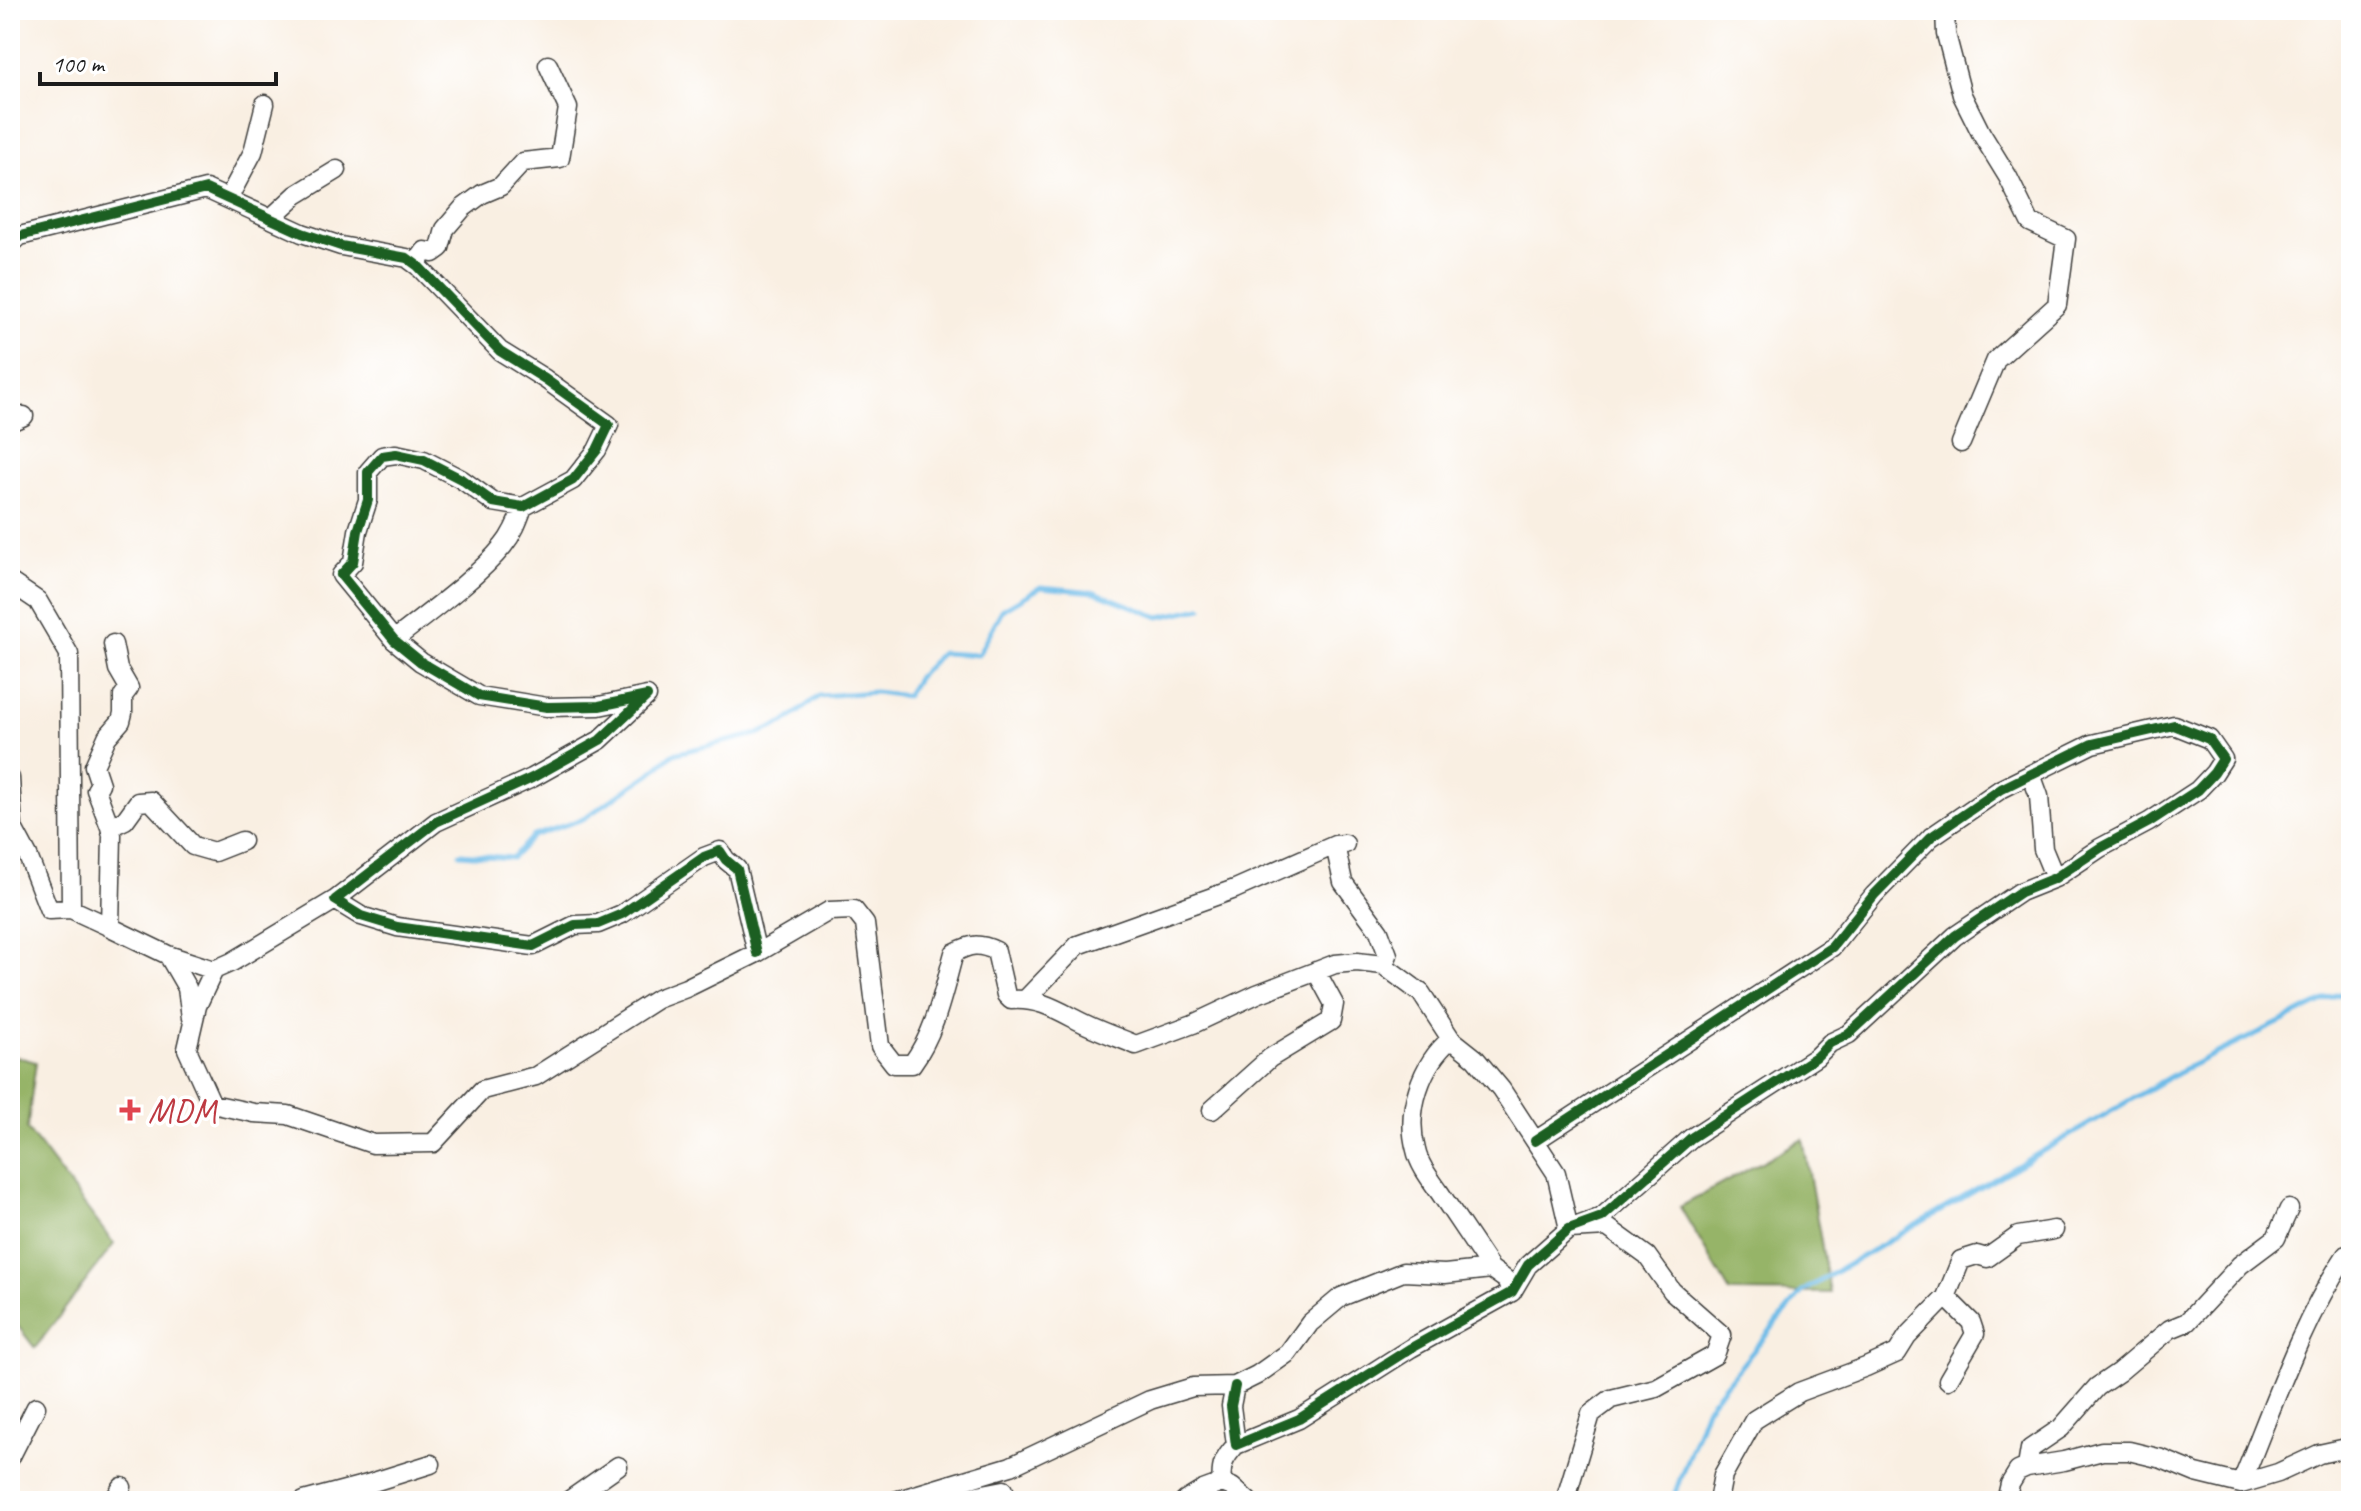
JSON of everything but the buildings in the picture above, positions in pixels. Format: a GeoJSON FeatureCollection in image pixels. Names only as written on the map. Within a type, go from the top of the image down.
{"type":"FeatureCollection","features":[{"type":"Feature","properties":{"kind":"street"},"geometry":{"type":"LineString","coordinates":[[1945,10],[1946,34],[1962,95],[1981,133],[2008,177],[2030,222],[2066,239],[2057,305],[1996,360],[1961,443]]}},
{"type":"Feature","properties":{"kind":"street"},"geometry":{"type":"LineString","coordinates":[[418,266],[425,251],[433,253],[440,248],[445,229],[463,208],[482,194],[501,186],[523,162],[560,158],[568,108],[548,65]]}},
{"type":"Feature","properties":{"kind":"street"},"geometry":{"type":"LineString","coordinates":[[228,199],[253,152],[265,104]]}},
{"type":"Feature","properties":{"kind":"street"},"geometry":{"type":"LineString","coordinates":[[271,218],[296,195],[337,170]]}},
{"type":"Feature","properties":{"kind":"street"},"geometry":{"type":"LineString","coordinates":[[10,245],[20,236],[206,189],[302,233],[341,246],[407,258],[500,351],[609,425],[597,450],[573,480],[523,507],[493,502],[461,479],[424,460],[396,454],[382,456],[368,472],[368,500],[358,531],[353,562],[341,575],[394,640],[421,662],[479,696],[547,707],[599,706],[647,696],[600,740],[532,778],[436,822],[335,900],[214,970],[197,1006],[187,1049],[212,1104],[254,1113],[288,1115],[373,1144],[433,1143],[482,1090],[536,1076],[657,999],[757,953],[829,911],[854,910],[865,924],[880,1046],[894,1064],[912,1064],[921,1051],[933,1029],[954,953],[968,945],[981,944],[996,951],[1006,995],[1011,1000],[1026,999],[1051,1005],[1078,1021],[1136,1045],[1335,964],[1357,962],[1383,965],[1421,993],[1451,1039],[1475,1058],[1501,1089],[1556,1173],[1569,1229]]}},
{"type":"Feature","properties":{"kind":"street"},"geometry":{"type":"LineString","coordinates":[[394,640],[502,547],[523,507]]}},
{"type":"Feature","properties":{"kind":"street"},"geometry":{"type":"LineString","coordinates":[[10,582],[38,601],[69,654],[71,909]]}},
{"type":"Feature","properties":{"kind":"street"},"geometry":{"type":"LineString","coordinates":[[110,927],[112,835],[96,790],[100,784],[94,766],[107,737],[121,721],[123,696],[129,688],[118,669],[113,644]]}},
{"type":"Feature","properties":{"kind":"street"},"geometry":{"type":"LineString","coordinates":[[1222,1483],[1221,1466],[1236,1445],[1299,1419],[1411,1348],[1512,1292],[1528,1265],[1569,1229],[1602,1217],[1691,1138],[1816,1057],[1830,1043],[1849,1034],[1955,936],[2020,892],[2055,878],[2198,790],[2223,759],[2209,739],[2174,725],[2092,744],[2001,789],[1931,837],[1874,895],[1832,947],[1535,1141]]}},
{"type":"Feature","properties":{"kind":"street"},"geometry":{"type":"LineString","coordinates":[[2031,774],[2039,796],[2043,849],[2055,878]]}},
{"type":"Feature","properties":{"kind":"street"},"geometry":{"type":"LineString","coordinates":[[10,778],[13,828],[28,856],[49,910],[71,909],[168,955],[214,970]]}},
{"type":"Feature","properties":{"kind":"street"},"geometry":{"type":"LineString","coordinates":[[110,827],[125,820],[138,802],[151,801],[193,846],[214,852],[242,841]]}},
{"type":"Feature","properties":{"kind":"street"},"geometry":{"type":"LineString","coordinates":[[1026,999],[1078,945],[1235,889],[1340,844],[1343,882],[1379,931],[1388,955],[1383,965]]}},
{"type":"Feature","properties":{"kind":"street"},"geometry":{"type":"LineString","coordinates":[[335,900],[361,916],[397,927],[533,946],[575,925],[598,924],[622,914],[704,857],[720,851],[737,869],[757,953]]}},
{"type":"Feature","properties":{"kind":"street"},"geometry":{"type":"LineString","coordinates":[[168,955],[187,988],[192,1029]]}},
{"type":"Feature","properties":{"kind":"street"},"geometry":{"type":"LineString","coordinates":[[1212,1110],[1270,1058],[1331,1021],[1334,1004],[1316,971]]}},
{"type":"Feature","properties":{"kind":"street"},"geometry":{"type":"LineString","coordinates":[[1451,1039],[1441,1047],[1418,1088],[1413,1114],[1416,1151],[1429,1176],[1491,1269],[1505,1279],[1512,1292]]}},
{"type":"Feature","properties":{"kind":"street"},"geometry":{"type":"LineString","coordinates":[[2027,1467],[2030,1449],[2061,1428],[2097,1387],[2170,1329],[2187,1322],[2240,1265],[2276,1238],[2289,1209]]}},
{"type":"Feature","properties":{"kind":"street"},"geometry":{"type":"LineString","coordinates":[[1565,1501],[1591,1414],[1611,1399],[1656,1388],[1715,1355],[1722,1335],[1672,1291],[1647,1256],[1607,1227],[1569,1229]]}},
{"type":"Feature","properties":{"kind":"street"},"geometry":{"type":"LineString","coordinates":[[1718,1501],[1723,1475],[1754,1420],[1799,1392],[1897,1353],[1907,1337],[1946,1297],[1961,1260],[1977,1255],[1987,1258],[2018,1236],[2054,1230]]}},
{"type":"Feature","properties":{"kind":"street"},"geometry":{"type":"LineString","coordinates":[[2241,1484],[2326,1285],[2346,1255]]}},
{"type":"Feature","properties":{"kind":"street"},"geometry":{"type":"LineString","coordinates":[[895,1501],[1004,1468],[1150,1400],[1193,1387],[1235,1386],[1288,1353],[1310,1323],[1341,1297],[1403,1272],[1445,1274],[1491,1269]]}},
{"type":"Feature","properties":{"kind":"street"},"geometry":{"type":"LineString","coordinates":[[1946,1297],[1971,1322],[1975,1334],[1948,1380]]}},
{"type":"Feature","properties":{"kind":"street"},"geometry":{"type":"LineString","coordinates":[[1235,1386],[1231,1406],[1236,1445]]}},
{"type":"Feature","properties":{"kind":"street"},"geometry":{"type":"LineString","coordinates":[[10,1458],[36,1407]]}},
{"type":"Feature","properties":{"kind":"street"},"geometry":{"type":"LineString","coordinates":[[2006,1501],[2010,1484],[2018,1471],[2102,1451],[2129,1451],[2241,1484],[2278,1473],[2319,1454],[2351,1447]]}},
{"type":"Feature","properties":{"kind":"street"},"geometry":{"type":"LineString","coordinates":[[304,1501],[431,1464]]}},
{"type":"Feature","properties":{"kind":"street"},"geometry":{"type":"LineString","coordinates":[[568,1501],[618,1466]]}},
{"type":"Feature","properties":{"kind":"street"},"geometry":{"type":"LineString","coordinates":[[962,1501],[978,1495],[1005,1496],[1004,1468]]}},
{"type":"Feature","properties":{"kind":"street"},"geometry":{"type":"LineString","coordinates":[[1185,1501],[1222,1483],[1232,1487],[1248,1501]]}},
{"type":"Feature","properties":{"kind":"green space"},"geometry":{"type":"Polygon","coordinates":[[[10,1055],[36,1062],[27,1129],[114,1244],[35,1348],[10,1316],[10,1055]]]}},
{"type":"Feature","properties":{"kind":"green space"},"geometry":{"type":"Polygon","coordinates":[[[1803,1139],[1830,1293],[1730,1292],[1680,1207],[1803,1139]]]}},
{"type":"Feature","properties":{"kind":"waterway"},"geometry":{"type":"LineString","coordinates":[[460,854],[512,858],[533,836],[583,819],[650,774],[673,754],[758,734],[784,723],[819,696],[875,692],[906,696],[918,677],[941,653],[978,655],[1002,610],[1041,587],[1095,592],[1159,617],[1202,608]]}},
{"type":"Feature","properties":{"kind":"waterway"},"geometry":{"type":"LineString","coordinates":[[1672,1501],[1706,1408],[1803,1291],[2178,1072],[2338,994],[2351,997]]}},
{"type":"Feature","properties":{"kind":"cycle path"},"geometry":{"type":"LineString","coordinates":[[10,245],[20,236],[206,189],[302,233],[341,246],[407,258],[500,351],[609,425],[597,450],[573,480],[523,507],[493,502],[461,479],[424,460],[396,454],[382,456],[368,472],[368,500],[358,531],[353,562],[341,575],[394,640],[421,662],[479,696],[547,707],[599,706],[647,696],[600,740],[532,778],[436,822],[335,900],[361,916],[397,927],[533,946],[575,925],[598,924],[622,914],[704,857],[720,851],[737,869],[757,953]]}},
{"type":"Feature","properties":{"kind":"cycle path"},"geometry":{"type":"LineString","coordinates":[[1235,1386],[1231,1406],[1236,1445],[1299,1419],[1411,1348],[1512,1292],[1528,1265],[1569,1229],[1602,1217],[1691,1138],[1816,1057],[1830,1043],[1849,1034],[1955,936],[2020,892],[2055,878],[2198,790],[2223,759],[2209,739],[2174,725],[2092,744],[2001,789],[1931,837],[1874,895],[1832,947],[1535,1141]]}},
{"type":"Feature","properties":{"kind":"place","name":"MDM"},"geometry":{"type":"Point","coordinates":[130,1110]}}]}
